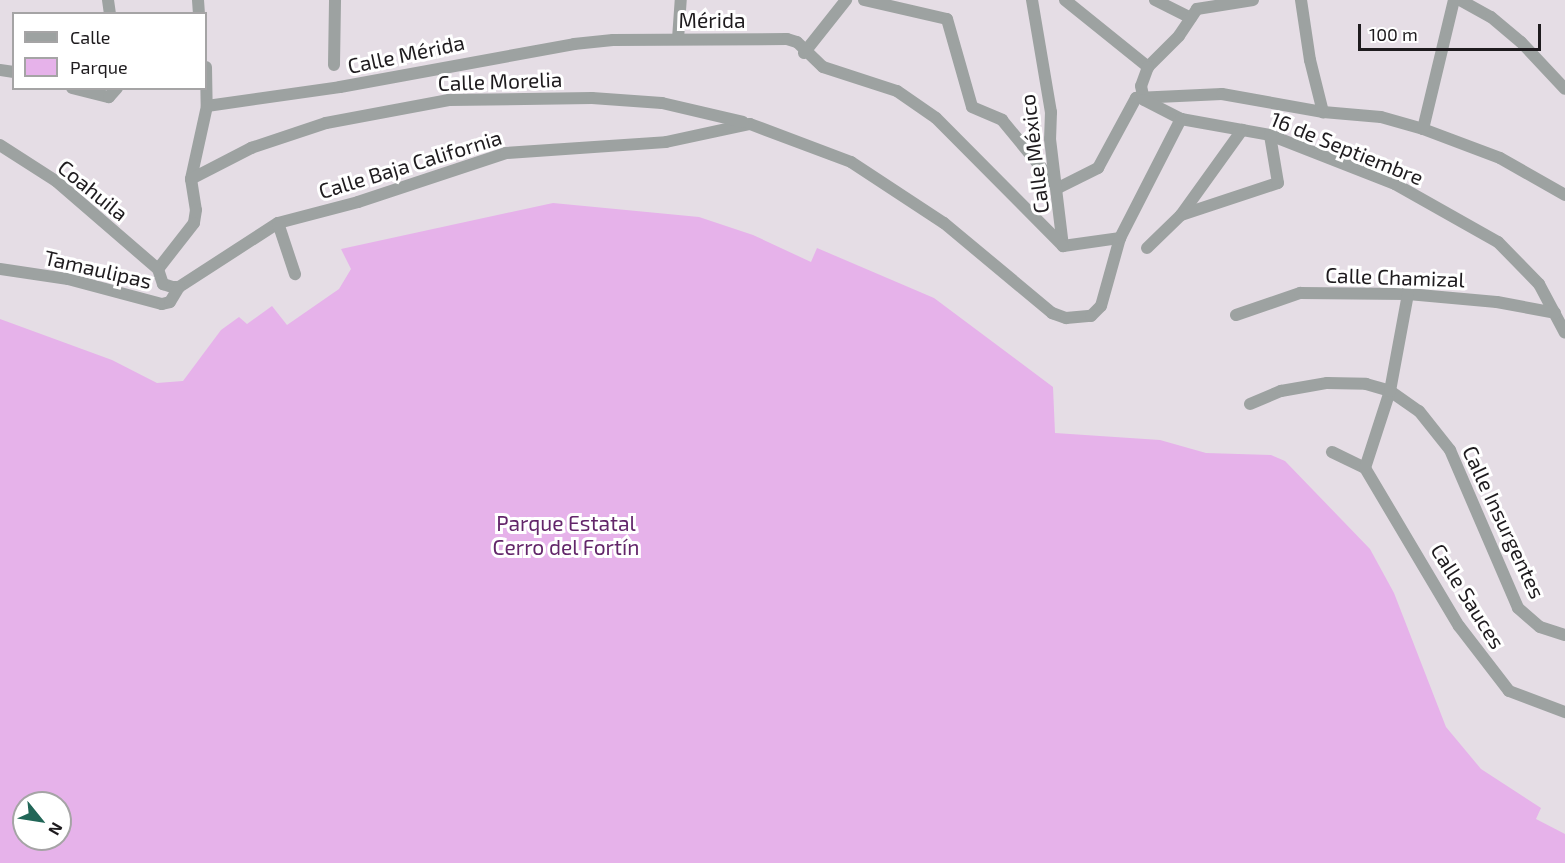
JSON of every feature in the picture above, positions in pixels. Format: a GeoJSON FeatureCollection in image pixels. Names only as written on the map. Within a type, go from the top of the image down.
{"type":"FeatureCollection","features":[{"type":"Feature","properties":{"kind":"street"},"geometry":{"type":"LineString","coordinates":[[334,65],[335,0]]}},
{"type":"Feature","properties":{"kind":"street"},"geometry":{"type":"LineString","coordinates":[[678,39],[681,0]]}},
{"type":"Feature","properties":{"kind":"street"},"geometry":{"type":"LineString","coordinates":[[804,53],[846,0]]}},
{"type":"Feature","properties":{"kind":"street"},"geometry":{"type":"LineString","coordinates":[[864,0],[947,19],[972,107],[1002,120],[1058,188],[1098,168],[1132,103],[1141,96],[1222,94],[1323,112],[1381,117],[1423,129],[1500,158],[1565,195]]}},
{"type":"Feature","properties":{"kind":"street","name":"Calle México"},"geometry":{"type":"LineString","coordinates":[[1032,0],[1051,112],[1050,139],[1064,246]]}},
{"type":"Feature","properties":{"kind":"street"},"geometry":{"type":"LineString","coordinates":[[1065,0],[1148,67]]}},
{"type":"Feature","properties":{"kind":"street"},"geometry":{"type":"LineString","coordinates":[[1155,0],[1191,18]]}},
{"type":"Feature","properties":{"kind":"street"},"geometry":{"type":"LineString","coordinates":[[1141,96],[1148,67],[1202,3],[1253,0]]}},
{"type":"Feature","properties":{"kind":"street"},"geometry":{"type":"LineString","coordinates":[[1301,0],[1310,60],[1323,112]]}},
{"type":"Feature","properties":{"kind":"street"},"geometry":{"type":"LineString","coordinates":[[1423,129],[1454,0]]}},
{"type":"Feature","properties":{"kind":"street"},"geometry":{"type":"LineString","coordinates":[[1460,0],[1498,23],[1562,81]]}},
{"type":"Feature","properties":{"kind":"street","name":"Mérida"},"geometry":{"type":"LineString","coordinates":[[613,40],[788,39],[797,42],[804,53],[823,67],[897,91],[936,118],[1064,246]]}},
{"type":"Feature","properties":{"kind":"street","name":"Calle Mérida"},"geometry":{"type":"LineString","coordinates":[[207,106],[613,40]]}},
{"type":"Feature","properties":{"kind":"street"},"geometry":{"type":"LineString","coordinates":[[77,90],[93,96],[116,92]]}},
{"type":"Feature","properties":{"kind":"street"},"geometry":{"type":"LineString","coordinates":[[158,269],[194,223],[196,210],[191,179],[207,106],[207,90]]}},
{"type":"Feature","properties":{"kind":"street","name":"16 de Septiembre"},"geometry":{"type":"LineString","coordinates":[[1141,96],[1181,119],[1270,135],[1395,184],[1498,242],[1539,284],[1565,333]]}},
{"type":"Feature","properties":{"kind":"street","name":"Calle Morelia"},"geometry":{"type":"LineString","coordinates":[[191,179],[251,148],[326,123],[449,99],[592,98],[662,103],[750,124]]}},
{"type":"Feature","properties":{"kind":"street"},"geometry":{"type":"LineString","coordinates":[[750,124],[851,162],[944,223],[1036,303],[1066,318],[1091,315],[1101,306],[1120,238],[1181,119]]}},
{"type":"Feature","properties":{"kind":"street","name":"Calle Baja California"},"geometry":{"type":"LineString","coordinates":[[179,287],[278,223],[358,202],[506,153],[666,142],[750,124]]}},
{"type":"Feature","properties":{"kind":"street"},"geometry":{"type":"LineString","coordinates":[[1147,248],[1181,215],[1242,130]]}},
{"type":"Feature","properties":{"kind":"street"},"geometry":{"type":"LineString","coordinates":[[1181,215],[1278,183],[1270,135]]}},
{"type":"Feature","properties":{"kind":"street","name":"Coahuila"},"geometry":{"type":"LineString","coordinates":[[0,145],[56,181],[158,269],[163,284],[179,287]]}},
{"type":"Feature","properties":{"kind":"street"},"geometry":{"type":"LineString","coordinates":[[278,223],[295,274]]}},
{"type":"Feature","properties":{"kind":"street"},"geometry":{"type":"LineString","coordinates":[[1064,246],[1120,238]]}},
{"type":"Feature","properties":{"kind":"street","name":"Tamaulipas"},"geometry":{"type":"LineString","coordinates":[[0,269],[68,279],[162,304],[170,302],[179,287]]}},
{"type":"Feature","properties":{"kind":"street","name":"Calle Chamizal"},"geometry":{"type":"LineString","coordinates":[[1236,315],[1300,293],[1408,294],[1497,302],[1556,314]]}},
{"type":"Feature","properties":{"kind":"street"},"geometry":{"type":"LineString","coordinates":[[1332,452],[1365,468],[1390,391],[1408,294]]}},
{"type":"Feature","properties":{"kind":"street","name":"Calle Insurgentes"},"geometry":{"type":"LineString","coordinates":[[1250,404],[1281,391],[1327,383],[1366,384],[1390,391],[1419,411],[1450,450],[1518,608],[1540,627],[1565,636]]}},
{"type":"Feature","properties":{"kind":"street","name":"Calle Sauces"},"geometry":{"type":"LineString","coordinates":[[1365,468],[1459,626],[1509,691],[1565,712]]}},
{"type":"Feature","properties":{"kind":"green space","name":"Parque Estatal Cerro del Fortín"},"geometry":{"type":"Polygon","coordinates":[[[553,203],[699,217],[753,235],[811,262],[817,248],[934,298],[1053,387],[1055,433],[1160,440],[1206,453],[1271,455],[1285,461],[1370,549],[1394,593],[1446,727],[1481,769],[1541,808],[1536,819],[1565,834],[1565,863],[0,863],[0,319],[112,360],[157,383],[183,381],[221,330],[239,317],[247,324],[272,306],[287,325],[339,289],[351,269],[341,249],[553,203]]]}}]}
